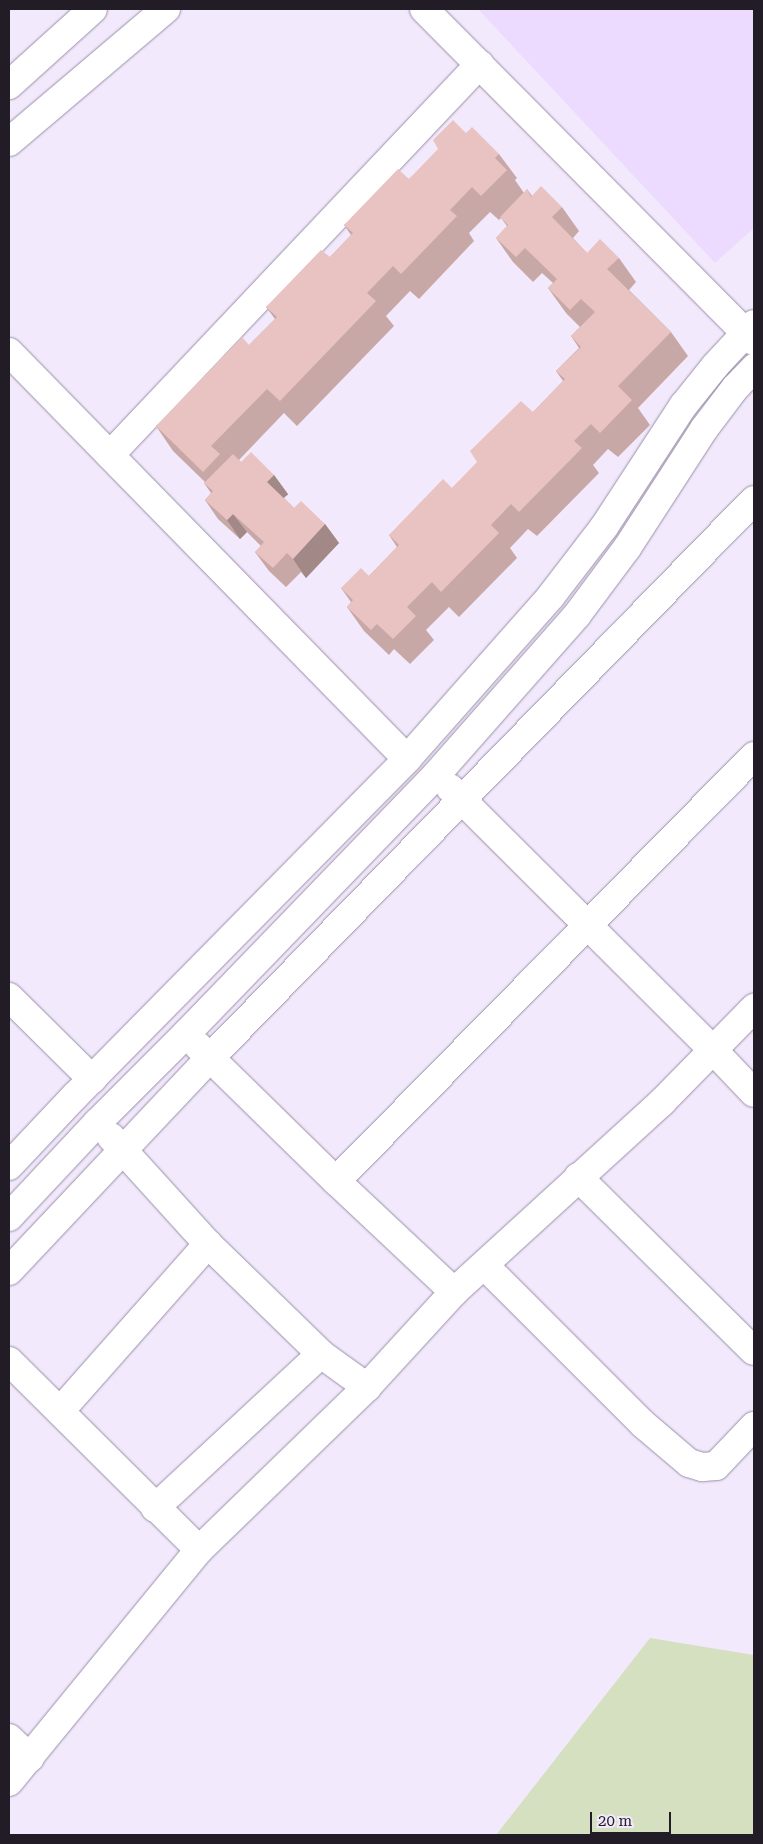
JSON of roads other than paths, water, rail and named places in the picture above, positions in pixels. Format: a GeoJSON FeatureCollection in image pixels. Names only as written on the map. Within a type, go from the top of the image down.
{"type":"FeatureCollection","features":[{"type":"Feature","properties":{"kind":"street"},"geometry":{"type":"LineString","coordinates":[[9,85],[93,9]]}},
{"type":"Feature","properties":{"kind":"street"},"geometry":{"type":"LineString","coordinates":[[9,142],[166,9]]}},
{"type":"Feature","properties":{"kind":"street"},"geometry":{"type":"LineString","coordinates":[[9,1166],[83,1088],[407,759],[570,573],[604,526],[684,406],[715,366],[752,332],[424,9]]}},
{"type":"Feature","properties":{"kind":"street"},"geometry":{"type":"LineString","coordinates":[[110,455],[480,64]]}},
{"type":"Feature","properties":{"kind":"street"},"geometry":{"type":"LineString","coordinates":[[9,352],[407,759]]}},
{"type":"Feature","properties":{"kind":"street"},"geometry":{"type":"LineString","coordinates":[[9,1217],[97,1123],[186,1034],[436,775],[594,594],[627,548],[704,429],[735,388],[754,368]]}},
{"type":"Feature","properties":{"kind":"street"},"geometry":{"type":"LineString","coordinates":[[9,1272],[210,1058],[754,500]]}},
{"type":"Feature","properties":{"kind":"street"},"geometry":{"type":"LineString","coordinates":[[336,1181],[754,756]]}},
{"type":"Feature","properties":{"kind":"street"},"geometry":{"type":"LineString","coordinates":[[436,775],[754,1093]]}},
{"type":"Feature","properties":{"kind":"street"},"geometry":{"type":"LineString","coordinates":[[9,997],[83,1088],[97,1123],[124,1149],[208,1244],[321,1354],[367,1387]]}},
{"type":"Feature","properties":{"kind":"street"},"geometry":{"type":"LineString","coordinates":[[9,1782],[199,1550],[367,1387],[454,1292],[485,1266],[578,1177],[662,1102],[754,1008]]}},
{"type":"Feature","properties":{"kind":"street"},"geometry":{"type":"LineString","coordinates":[[186,1034],[336,1181],[454,1292]]}},
{"type":"Feature","properties":{"kind":"street"},"geometry":{"type":"LineString","coordinates":[[578,1177],[754,1352]]}},
{"type":"Feature","properties":{"kind":"street"},"geometry":{"type":"LineString","coordinates":[[61,1410],[208,1244]]}},
{"type":"Feature","properties":{"kind":"street"},"geometry":{"type":"LineString","coordinates":[[485,1266],[643,1424],[689,1463],[702,1468],[716,1466],[754,1426]]}},
{"type":"Feature","properties":{"kind":"street"},"geometry":{"type":"LineString","coordinates":[[155,1508],[321,1354]]}},
{"type":"Feature","properties":{"kind":"street"},"geometry":{"type":"LineString","coordinates":[[9,1361],[61,1410],[155,1508],[199,1550]]}},
{"type":"Feature","properties":{"kind":"street"},"geometry":{"type":"LineString","coordinates":[[9,1738],[30,1758]]}}]}
